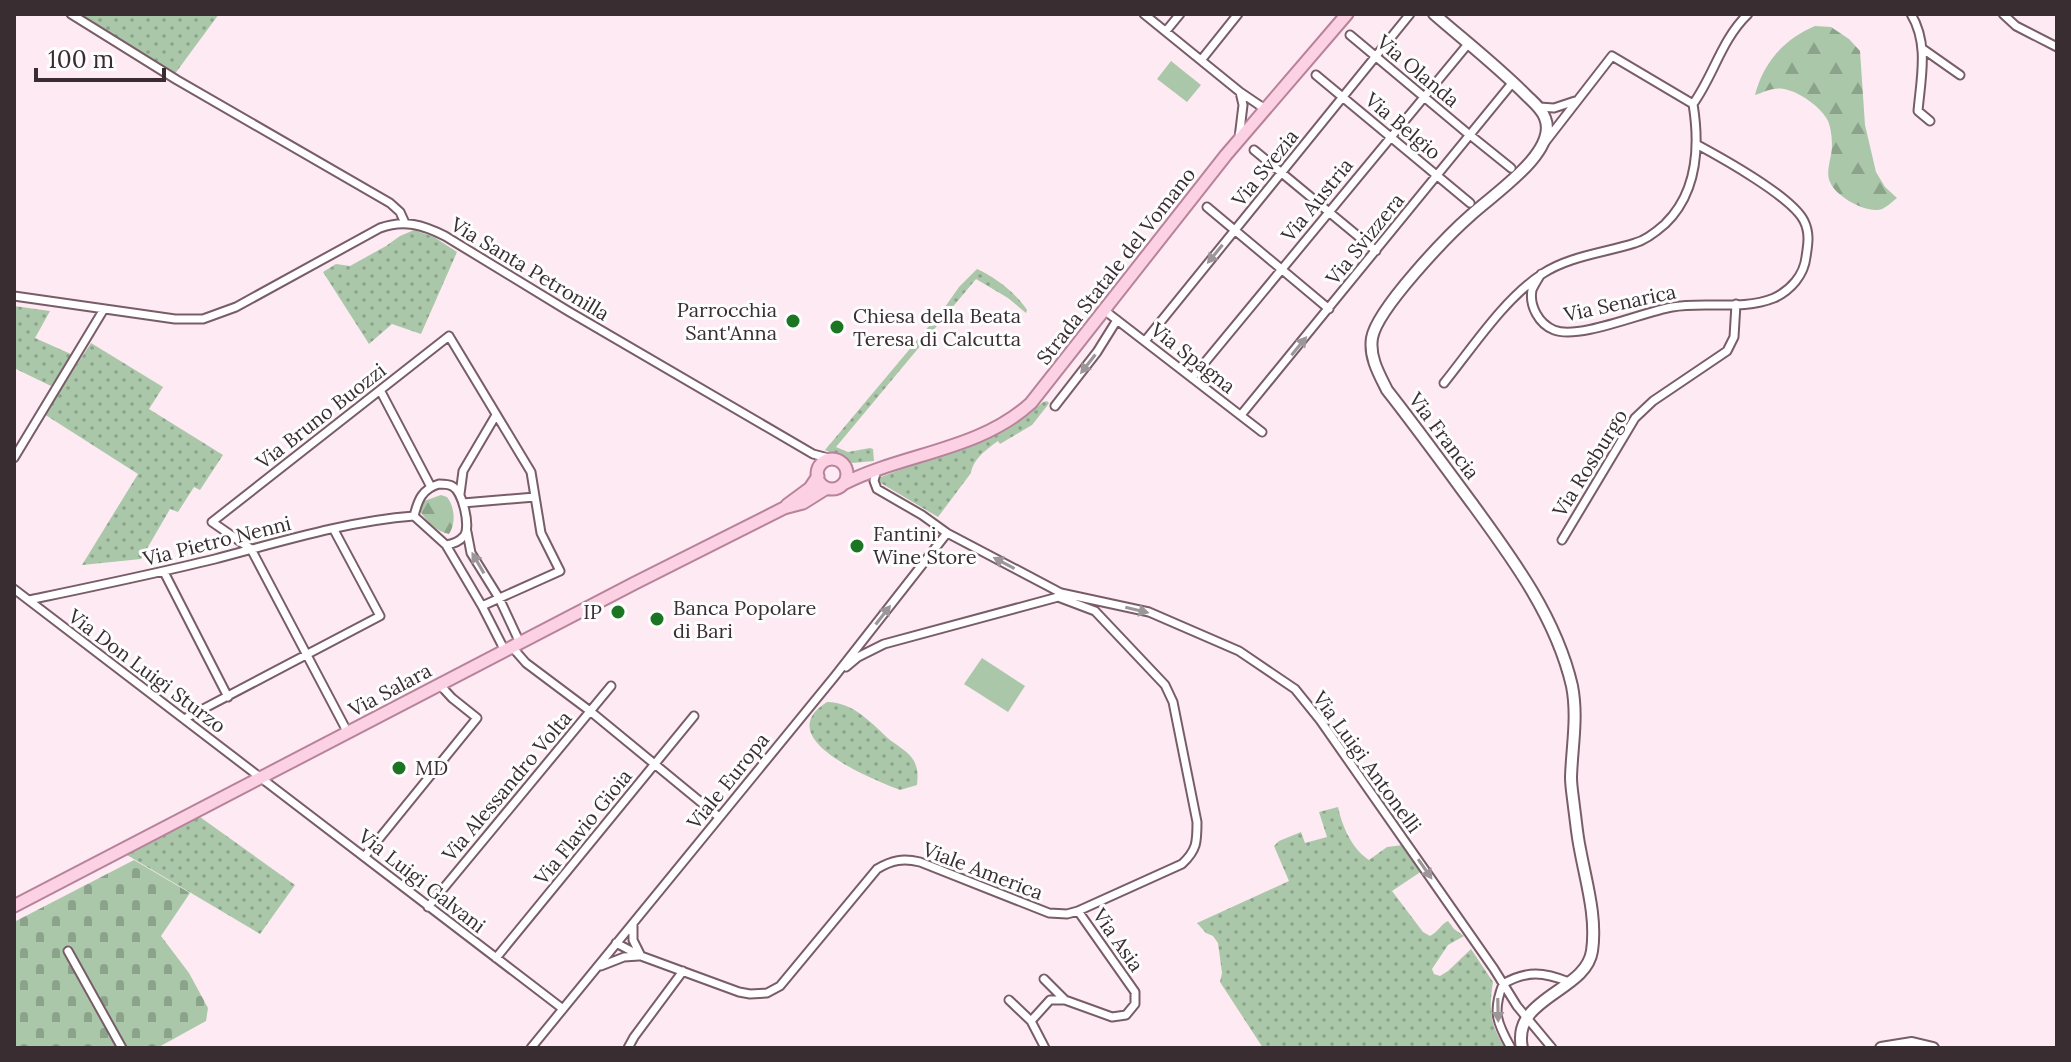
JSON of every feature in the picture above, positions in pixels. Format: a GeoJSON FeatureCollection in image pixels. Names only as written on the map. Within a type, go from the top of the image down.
{"type":"FeatureCollection","features":[{"type":"Feature","properties":{"kind":"main road"},"geometry":{"type":"LineString","coordinates":[[1434,14],[1513,82],[1542,112],[1547,129],[1544,144]]}},
{"type":"Feature","properties":{"kind":"main road","name":"Strada Statale del Vomano"},"geometry":{"type":"LineString","coordinates":[[845,483],[992,430],[1021,412],[1042,390],[1239,139],[1346,15]]}},
{"type":"Feature","properties":{"kind":"main road","name":"Via Francia"},"geometry":{"type":"LineString","coordinates":[[1544,144],[1529,163],[1471,215],[1411,278],[1379,319],[1372,337],[1372,353],[1387,390],[1515,561],[1543,611],[1565,661],[1576,718],[1571,781],[1579,846],[1592,909],[1592,955],[1585,968],[1569,982]]}},
{"type":"Feature","properties":{"kind":"main road"},"geometry":{"type":"LineString","coordinates":[[827,460],[840,461],[846,468],[845,483],[837,488],[827,488],[819,481],[818,472],[827,460]]}},
{"type":"Feature","properties":{"kind":"main road"},"geometry":{"type":"LineString","coordinates":[[846,468],[872,471]]}},
{"type":"Feature","properties":{"kind":"main road","name":"Via Salara"},"geometry":{"type":"LineString","coordinates":[[14,906],[784,508],[810,488],[818,472]]}},
{"type":"Feature","properties":{"kind":"main road","name":"Via Salara"},"geometry":{"type":"LineString","coordinates":[[784,508],[803,503],[827,488]]}},
{"type":"Feature","properties":{"kind":"main road"},"geometry":{"type":"LineString","coordinates":[[1522,1048],[1520,1039],[1526,1018],[1569,982]]}},
{"type":"Feature","properties":{"kind":"main road"},"geometry":{"type":"LineString","coordinates":[[1881,1048],[1912,1043],[1933,1048]]}},
{"type":"Feature","properties":{"kind":"street"},"geometry":{"type":"LineString","coordinates":[[14,296],[190,320],[219,315],[380,228],[405,223],[400,212],[390,203],[177,80],[71,14]]}},
{"type":"Feature","properties":{"kind":"street"},"geometry":{"type":"LineString","coordinates":[[1144,14],[1265,109]]}},
{"type":"Feature","properties":{"kind":"street"},"geometry":{"type":"LineString","coordinates":[[1166,31],[1180,14]]}},
{"type":"Feature","properties":{"kind":"street"},"geometry":{"type":"LineString","coordinates":[[1202,59],[1238,14]]}},
{"type":"Feature","properties":{"kind":"street","name":"Via Svezia"},"geometry":{"type":"LineString","coordinates":[[1145,341],[1410,14]]}},
{"type":"Feature","properties":{"kind":"street"},"geometry":{"type":"LineString","coordinates":[[1444,383],[1517,293],[1541,274],[1567,262],[1640,242],[1657,232],[1673,216],[1693,178],[1696,124],[1693,104],[1705,87],[1721,49],[1737,24],[1748,14]]}},
{"type":"Feature","properties":{"kind":"street"},"geometry":{"type":"LineString","coordinates":[[1911,14],[1923,49],[1918,111],[1930,121]]}},
{"type":"Feature","properties":{"kind":"street"},"geometry":{"type":"LineString","coordinates":[[2003,14],[2016,26],[2057,47]]}},
{"type":"Feature","properties":{"kind":"street","name":"Via Olanda"},"geometry":{"type":"LineString","coordinates":[[1350,35],[1511,168]]}},
{"type":"Feature","properties":{"kind":"street","name":"Via Austria"},"geometry":{"type":"LineString","coordinates":[[1192,378],[1468,44]]}},
{"type":"Feature","properties":{"kind":"street"},"geometry":{"type":"LineString","coordinates":[[1923,49],[1960,75]]}},
{"type":"Feature","properties":{"kind":"street"},"geometry":{"type":"LineString","coordinates":[[1544,144],[1612,56],[1693,104]]}},
{"type":"Feature","properties":{"kind":"street","name":"Via Belgio"},"geometry":{"type":"LineString","coordinates":[[1316,75],[1470,203]]}},
{"type":"Feature","properties":{"kind":"street","name":"Via Svizzera"},"geometry":{"type":"LineString","coordinates":[[1241,415],[1513,82]]}},
{"type":"Feature","properties":{"kind":"street"},"geometry":{"type":"LineString","coordinates":[[1239,139],[1243,105],[1240,92]]}},
{"type":"Feature","properties":{"kind":"street"},"geometry":{"type":"LineString","coordinates":[[1565,116],[1551,120],[1542,112],[1577,100]]}},
{"type":"Feature","properties":{"kind":"street"},"geometry":{"type":"LineString","coordinates":[[1243,105],[1256,120]]}},
{"type":"Feature","properties":{"kind":"street","name":"Via Senarica"},"geometry":{"type":"LineString","coordinates":[[1541,274],[1532,289],[1535,310],[1539,321],[1558,332],[1583,331],[1672,307],[1767,300],[1789,288],[1800,276],[1805,263],[1808,232],[1803,220],[1795,208],[1781,197],[1696,144]]}},
{"type":"Feature","properties":{"kind":"street"},"geometry":{"type":"LineString","coordinates":[[1254,150],[1376,251]]}},
{"type":"Feature","properties":{"kind":"street"},"geometry":{"type":"LineString","coordinates":[[1207,207],[1329,309]]}},
{"type":"Feature","properties":{"kind":"street","name":"Via Santa Petronilla"},"geometry":{"type":"LineString","coordinates":[[405,223],[430,228],[445,236],[813,454],[832,459]]}},
{"type":"Feature","properties":{"kind":"street","name":"Via Rosburgo"},"geometry":{"type":"LineString","coordinates":[[1562,540],[1635,418],[1653,401],[1727,351],[1734,337],[1736,304]]}},
{"type":"Feature","properties":{"kind":"street"},"geometry":{"type":"LineString","coordinates":[[14,458],[104,309]]}},
{"type":"Feature","properties":{"kind":"street","name":"Via Spagna"},"geometry":{"type":"LineString","coordinates":[[1104,310],[1262,432]]}},
{"type":"Feature","properties":{"kind":"street"},"geometry":{"type":"LineString","coordinates":[[1042,390],[1057,404],[1117,320]]}},
{"type":"Feature","properties":{"kind":"street","name":"Via Bruno Buozzi"},"geometry":{"type":"LineString","coordinates":[[251,549],[212,522],[449,336],[496,415]]}},
{"type":"Feature","properties":{"kind":"street"},"geometry":{"type":"LineString","coordinates":[[380,390],[431,487]]}},
{"type":"Feature","properties":{"kind":"street"},"geometry":{"type":"LineString","coordinates":[[460,494],[463,471],[496,415],[531,472],[541,533],[560,571],[482,606]]}},
{"type":"Feature","properties":{"kind":"street"},"geometry":{"type":"LineString","coordinates":[[813,454],[818,472]]}},
{"type":"Feature","properties":{"kind":"street","name":"Via Luigi Antonelli"},"geometry":{"type":"LineString","coordinates":[[872,471],[877,489],[947,533],[1059,595],[1149,612],[1239,651],[1295,689],[1320,720],[1526,1018],[1552,1048]]}},
{"type":"Feature","properties":{"kind":"street"},"geometry":{"type":"LineString","coordinates":[[512,647],[499,598],[471,553],[460,494],[447,484],[431,487],[418,499],[414,516],[446,545],[482,606],[512,647],[526,663],[719,817]]}},
{"type":"Feature","properties":{"kind":"street"},"geometry":{"type":"LineString","coordinates":[[463,503],[535,497]]}},
{"type":"Feature","properties":{"kind":"street","name":"Via Pietro Nenni"},"geometry":{"type":"LineString","coordinates":[[29,601],[334,530],[414,516]]}},
{"type":"Feature","properties":{"kind":"street"},"geometry":{"type":"LineString","coordinates":[[184,719],[380,616],[334,530]]}},
{"type":"Feature","properties":{"kind":"street"},"geometry":{"type":"LineString","coordinates":[[446,545],[456,543],[467,532]]}},
{"type":"Feature","properties":{"kind":"street","name":"Viale Europa"},"geometry":{"type":"LineString","coordinates":[[531,1048],[835,676],[947,533]]}},
{"type":"Feature","properties":{"kind":"street"},"geometry":{"type":"LineString","coordinates":[[251,549],[348,733]]}},
{"type":"Feature","properties":{"kind":"street"},"geometry":{"type":"LineString","coordinates":[[164,572],[228,697]]}},
{"type":"Feature","properties":{"kind":"street","name":"Via Don Luigi Sturzo"},"geometry":{"type":"LineString","coordinates":[[14,589],[262,777]]}},
{"type":"Feature","properties":{"kind":"street"},"geometry":{"type":"LineString","coordinates":[[835,676],[858,657],[884,644],[1059,595]]}},
{"type":"Feature","properties":{"kind":"street","name":"Viale America"},"geometry":{"type":"LineString","coordinates":[[616,943],[641,956],[728,988],[750,994],[767,993],[780,986],[877,869],[889,862],[906,859],[920,862],[1049,913],[1067,914],[1182,864],[1190,857],[1197,842],[1197,822],[1173,702],[1165,685],[1095,611],[1059,595]]}},
{"type":"Feature","properties":{"kind":"street"},"geometry":{"type":"LineString","coordinates":[[365,856],[477,718],[440,685]]}},
{"type":"Feature","properties":{"kind":"street","name":"Via Alessandro Volta"},"geometry":{"type":"LineString","coordinates":[[428,907],[611,686]]}},
{"type":"Feature","properties":{"kind":"street","name":"Via Flavio Gioia"},"geometry":{"type":"LineString","coordinates":[[496,958],[694,716]]}},
{"type":"Feature","properties":{"kind":"street","name":"Via Luigi Galvani"},"geometry":{"type":"LineString","coordinates":[[262,777],[563,1009]]}},
{"type":"Feature","properties":{"kind":"street","name":"Via Asia"},"geometry":{"type":"LineString","coordinates":[[1044,979],[1065,1000],[1112,1017],[1126,1015],[1135,1004],[1135,992],[1078,911]]}},
{"type":"Feature","properties":{"kind":"street"},"geometry":{"type":"LineString","coordinates":[[596,968],[624,957],[641,956],[633,940],[634,922]]}},
{"type":"Feature","properties":{"kind":"street"},"geometry":{"type":"LineString","coordinates":[[68,951],[122,1048]]}},
{"type":"Feature","properties":{"kind":"street"},"geometry":{"type":"LineString","coordinates":[[628,1048],[683,971]]}},
{"type":"Feature","properties":{"kind":"street"},"geometry":{"type":"LineString","coordinates":[[1511,1048],[1497,1020],[1495,1008],[1503,984],[1519,975],[1537,973],[1569,982]]}},
{"type":"Feature","properties":{"kind":"street"},"geometry":{"type":"LineString","coordinates":[[1009,1000],[1031,1021],[1045,1048]]}},
{"type":"Feature","properties":{"kind":"street"},"geometry":{"type":"LineString","coordinates":[[1031,1021],[1050,1000],[1065,1000]]}},
{"type":"Feature","properties":{"kind":"green space"},"geometry":{"type":"Polygon","coordinates":[[[76,14],[219,14],[174,75],[76,14]]]}},
{"type":"Feature","properties":{"kind":"green space"},"geometry":{"type":"Polygon","coordinates":[[[1815,26],[1831,27],[1860,51],[1865,125],[1876,172],[1885,187],[1897,198],[1882,209],[1861,207],[1833,188],[1828,174],[1831,130],[1825,116],[1815,106],[1797,93],[1784,89],[1772,89],[1755,95],[1763,73],[1776,53],[1815,26]]]}},
{"type":"Feature","properties":{"kind":"green space"},"geometry":{"type":"Polygon","coordinates":[[[1171,61],[1201,85],[1187,102],[1157,79],[1171,61]]]}},
{"type":"Feature","properties":{"kind":"green space"},"geometry":{"type":"Polygon","coordinates":[[[414,230],[434,237],[457,252],[421,334],[392,324],[369,344],[323,272],[336,264],[350,266],[414,230]]]}},
{"type":"Feature","properties":{"kind":"green space"},"geometry":{"type":"Polygon","coordinates":[[[977,269],[1011,292],[1027,310],[1026,313],[976,279],[836,447],[848,452],[873,449],[874,461],[852,463],[825,450],[959,287],[977,269]]]}},
{"type":"Feature","properties":{"kind":"green space"},"geometry":{"type":"Polygon","coordinates":[[[14,306],[50,311],[35,338],[73,355],[51,386],[14,368],[14,306]]]}},
{"type":"Feature","properties":{"kind":"green space"},"geometry":{"type":"Polygon","coordinates":[[[91,343],[163,387],[149,409],[223,455],[200,490],[194,487],[178,512],[170,509],[141,559],[82,565],[138,474],[44,414],[91,343]]]}},
{"type":"Feature","properties":{"kind":"green space"},"geometry":{"type":"Polygon","coordinates":[[[1047,401],[1049,403],[1032,425],[1000,444],[998,441],[981,455],[938,517],[879,482],[878,478],[1006,430],[1047,401]]]}},
{"type":"Feature","properties":{"kind":"green space"},"geometry":{"type":"Polygon","coordinates":[[[441,495],[447,497],[453,510],[454,521],[449,534],[432,526],[420,511],[424,501],[441,495]]]}},
{"type":"Feature","properties":{"kind":"green space"},"geometry":{"type":"Polygon","coordinates":[[[982,658],[1025,686],[1008,712],[964,684],[982,658]]]}},
{"type":"Feature","properties":{"kind":"green space"},"geometry":{"type":"Polygon","coordinates":[[[827,702],[854,710],[906,752],[916,767],[917,785],[900,790],[850,768],[832,756],[810,730],[812,716],[827,702]]]}},
{"type":"Feature","properties":{"kind":"green space"},"geometry":{"type":"Polygon","coordinates":[[[1338,807],[1349,836],[1369,860],[1387,847],[1403,845],[1422,871],[1392,891],[1423,932],[1430,936],[1448,921],[1464,936],[1448,945],[1432,969],[1434,974],[1440,976],[1471,949],[1493,982],[1492,1016],[1496,1032],[1506,1048],[1263,1048],[1220,982],[1222,973],[1218,943],[1197,923],[1289,881],[1274,846],[1301,832],[1305,843],[1327,837],[1319,812],[1338,807]]]}},
{"type":"Feature","properties":{"kind":"green space"},"geometry":{"type":"Polygon","coordinates":[[[200,817],[295,885],[260,934],[127,855],[200,817]]]}},
{"type":"Feature","properties":{"kind":"green space"},"geometry":{"type":"Polygon","coordinates":[[[134,860],[190,893],[161,936],[189,973],[208,1008],[206,1021],[157,1048],[14,1048],[14,922],[134,860]]]}},
{"type":"Feature","properties":{"kind":"place","name":"Parrocchia Sant'Anna"},"geometry":{"type":"Point","coordinates":[793,321]}},
{"type":"Feature","properties":{"kind":"place","name":"Chiesa della Beata Teresa di Calcutta"},"geometry":{"type":"Point","coordinates":[837,327]}},
{"type":"Feature","properties":{"kind":"place","name":"Fantini Wine Store"},"geometry":{"type":"Point","coordinates":[857,546]}},
{"type":"Feature","properties":{"kind":"place","name":"IP"},"geometry":{"type":"Point","coordinates":[618,612]}},
{"type":"Feature","properties":{"kind":"place","name":"Banca Popolare di Bari"},"geometry":{"type":"Point","coordinates":[657,619]}},
{"type":"Feature","properties":{"kind":"place","name":"MD"},"geometry":{"type":"Point","coordinates":[399,768]}}]}
